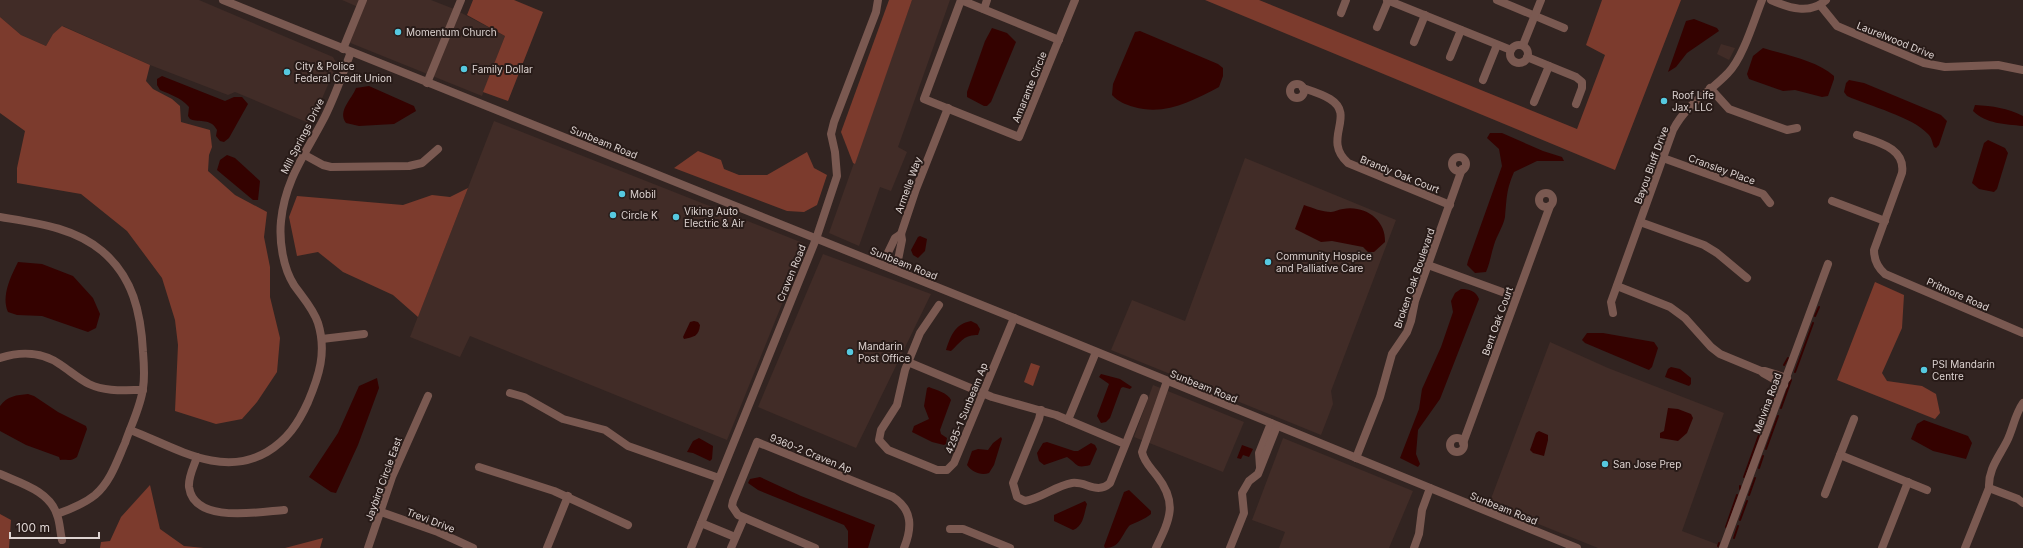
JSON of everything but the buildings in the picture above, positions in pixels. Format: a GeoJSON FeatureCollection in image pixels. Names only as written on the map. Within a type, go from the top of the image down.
{"type":"FeatureCollection","features":[{"type":"Feature","properties":{"kind":"street","name":"Sunbeam Road"},"geometry":{"type":"LineString","coordinates":[[223,0],[896,270],[1167,382],[1274,424],[1577,548]]}},
{"type":"Feature","properties":{"kind":"street"},"geometry":{"type":"LineString","coordinates":[[343,49],[363,0]]}},
{"type":"Feature","properties":{"kind":"street"},"geometry":{"type":"LineString","coordinates":[[427,82],[461,0]]}},
{"type":"Feature","properties":{"kind":"street","name":"Craven Road"},"geometry":{"type":"LineString","coordinates":[[691,548],[816,239],[837,176],[835,152],[831,134],[834,122],[876,12],[878,0]]}},
{"type":"Feature","properties":{"kind":"street","name":"Amarante Circle"},"geometry":{"type":"LineString","coordinates":[[961,0],[984,9],[1059,40],[1019,137],[924,99],[961,0]]}},
{"type":"Feature","properties":{"kind":"street"},"geometry":{"type":"LineString","coordinates":[[984,9],[987,0]]}},
{"type":"Feature","properties":{"kind":"street"},"geometry":{"type":"LineString","coordinates":[[1059,40],[1075,0]]}},
{"type":"Feature","properties":{"kind":"street"},"geometry":{"type":"LineString","coordinates":[[1341,13],[1346,0]]}},
{"type":"Feature","properties":{"kind":"street"},"geometry":{"type":"LineString","coordinates":[[1377,28],[1388,0],[1511,50]]}},
{"type":"Feature","properties":{"kind":"street"},"geometry":{"type":"LineString","coordinates":[[1497,0],[1564,28]]}},
{"type":"Feature","properties":{"kind":"street"},"geometry":{"type":"LineString","coordinates":[[1522,45],[1541,0]]}},
{"type":"Feature","properties":{"kind":"street","name":"Bayou Bluff Drive"},"geometry":{"type":"LineString","coordinates":[[1613,313],[1611,302],[1663,158],[1680,117],[1689,106],[1728,73],[1737,60],[1762,0]]}},
{"type":"Feature","properties":{"kind":"street"},"geometry":{"type":"LineString","coordinates":[[1771,0],[1791,8],[1799,9],[1823,3]]}},
{"type":"Feature","properties":{"kind":"street","name":"Laurelwood Drive"},"geometry":{"type":"LineString","coordinates":[[1823,3],[1837,26],[1924,64],[1945,67],[1998,65],[2023,70]]}},
{"type":"Feature","properties":{"kind":"street"},"geometry":{"type":"LineString","coordinates":[[1414,42],[1425,15]]}},
{"type":"Feature","properties":{"kind":"street"},"geometry":{"type":"LineString","coordinates":[[1450,57],[1461,30]]}},
{"type":"Feature","properties":{"kind":"street"},"geometry":{"type":"LineString","coordinates":[[1483,80],[1497,45]]}},
{"type":"Feature","properties":{"kind":"street"},"geometry":{"type":"LineString","coordinates":[[1516,45],[1522,45],[1528,50],[1528,57],[1522,62],[1516,62],[1511,57],[1511,50],[1516,45]]}},
{"type":"Feature","properties":{"kind":"street","name":"Mill Springs Drive"},"geometry":{"type":"LineString","coordinates":[[130,430],[197,457],[215,462],[244,461],[259,456],[274,447],[293,430],[302,415],[320,370],[322,339],[312,309],[294,284],[287,271],[283,256],[281,222],[285,195],[303,154],[322,122],[351,52]]}},
{"type":"Feature","properties":{"kind":"street"},"geometry":{"type":"LineString","coordinates":[[1528,57],[1576,77],[1582,82],[1582,88],[1576,104]]}},
{"type":"Feature","properties":{"kind":"street"},"geometry":{"type":"LineString","coordinates":[[1534,102],[1549,66]]}},
{"type":"Feature","properties":{"kind":"street","name":"Brandy Oak Court"},"geometry":{"type":"LineString","coordinates":[[1303,88],[1328,98],[1338,107],[1341,115],[1341,122],[1337,134],[1337,147],[1339,153],[1348,163],[1450,205]]}},
{"type":"Feature","properties":{"kind":"street"},"geometry":{"type":"LineString","coordinates":[[1710,88],[1722,104],[1734,111],[1787,130],[1797,128]]}},
{"type":"Feature","properties":{"kind":"street","name":"Armelle Way"},"geometry":{"type":"LineString","coordinates":[[896,270],[902,240],[901,234],[916,189],[948,108]]}},
{"type":"Feature","properties":{"kind":"street"},"geometry":{"type":"LineString","coordinates":[[1832,201],[1885,221],[1902,173],[1903,162],[1901,156],[1891,148],[1857,135]]}},
{"type":"Feature","properties":{"kind":"street"},"geometry":{"type":"LineString","coordinates":[[303,154],[322,165],[331,167],[409,166],[422,163],[438,150]]}},
{"type":"Feature","properties":{"kind":"street","name":"Cransley Place"},"geometry":{"type":"LineString","coordinates":[[1663,158],[1763,194],[1770,203]]}},
{"type":"Feature","properties":{"kind":"street","name":"Broken Oak Boulevard"},"geometry":{"type":"LineString","coordinates":[[1356,458],[1380,397],[1392,354],[1407,332],[1411,322],[1414,301],[1462,170]]}},
{"type":"Feature","properties":{"kind":"street","name":"Bent Oak Court"},"geometry":{"type":"LineString","coordinates":[[1464,443],[1550,206]]}},
{"type":"Feature","properties":{"kind":"street"},"geometry":{"type":"LineString","coordinates":[[0,216],[70,232],[88,241],[115,263],[127,280],[138,308],[145,375],[143,390],[130,430],[115,468],[106,482],[95,494],[84,502],[57,514]]}},
{"type":"Feature","properties":{"kind":"street","name":"Pritmore Road"},"geometry":{"type":"LineString","coordinates":[[1885,221],[1874,250],[1876,264],[1885,274],[2023,332]]}},
{"type":"Feature","properties":{"kind":"street"},"geometry":{"type":"LineString","coordinates":[[1640,222],[1704,245],[1717,253],[1747,278]]}},
{"type":"Feature","properties":{"kind":"street"},"geometry":{"type":"LineString","coordinates":[[882,265],[895,238],[901,234]]}},
{"type":"Feature","properties":{"kind":"street","name":"Melvina Road"},"geometry":{"type":"LineString","coordinates":[[1723,548],[1828,264]]}},
{"type":"Feature","properties":{"kind":"street"},"geometry":{"type":"LineString","coordinates":[[1428,265],[1516,297]]}},
{"type":"Feature","properties":{"kind":"street"},"geometry":{"type":"LineString","coordinates":[[1617,286],[1670,307],[1685,318],[1711,347],[1720,354],[1761,371],[1765,376],[1785,382]]}},
{"type":"Feature","properties":{"kind":"street","name":"4295-1 Sunbeam Ap"},"geometry":{"type":"LineString","coordinates":[[939,305],[920,333],[908,362],[897,405],[879,435],[880,444],[888,450],[937,470],[947,470],[954,463],[1014,318]]}},
{"type":"Feature","properties":{"kind":"street"},"geometry":{"type":"LineString","coordinates":[[322,339],[364,334]]}},
{"type":"Feature","properties":{"kind":"street"},"geometry":{"type":"LineString","coordinates":[[1068,420],[1096,352]]}},
{"type":"Feature","properties":{"kind":"street"},"geometry":{"type":"LineString","coordinates":[[0,358],[23,353],[37,354],[60,364],[82,380],[98,387],[108,389],[143,390]]}},
{"type":"Feature","properties":{"kind":"street"},"geometry":{"type":"LineString","coordinates":[[908,362],[1004,402],[1041,410],[1125,444]]}},
{"type":"Feature","properties":{"kind":"street"},"geometry":{"type":"LineString","coordinates":[[1156,548],[1170,514],[1170,500],[1168,491],[1146,462],[1142,452],[1167,382]]}},
{"type":"Feature","properties":{"kind":"street"},"geometry":{"type":"LineString","coordinates":[[510,394],[524,397],[563,419],[605,430],[628,446],[719,478]]}},
{"type":"Feature","properties":{"kind":"street","name":"Jaybird Circle East"},"geometry":{"type":"LineString","coordinates":[[368,548],[400,456],[428,396]]}},
{"type":"Feature","properties":{"kind":"street"},"geometry":{"type":"LineString","coordinates":[[1041,410],[1032,439],[1013,483],[1016,497],[1025,501],[1070,483],[1084,484],[1096,489],[1105,487],[1110,483],[1144,398]]}},
{"type":"Feature","properties":{"kind":"street"},"geometry":{"type":"LineString","coordinates":[[1965,548],[1989,488],[1988,479],[1995,460],[2006,443],[2023,403]]}},
{"type":"Feature","properties":{"kind":"street"},"geometry":{"type":"LineString","coordinates":[[1824,494],[1854,419]]}},
{"type":"Feature","properties":{"kind":"street"},"geometry":{"type":"LineString","coordinates":[[1230,548],[1244,513],[1242,493],[1249,481],[1258,474],[1260,470],[1274,424]]}},
{"type":"Feature","properties":{"kind":"street","name":"9360-2 Craven Ap"},"geometry":{"type":"LineString","coordinates":[[744,518],[734,511],[733,501],[757,442],[900,502],[908,514],[910,522],[909,535],[904,548]]}},
{"type":"Feature","properties":{"kind":"street"},"geometry":{"type":"LineString","coordinates":[[1840,455],[1927,490]]}},
{"type":"Feature","properties":{"kind":"street"},"geometry":{"type":"LineString","coordinates":[[197,457],[189,486],[197,504],[205,509],[214,512],[246,513],[284,510]]}},
{"type":"Feature","properties":{"kind":"street"},"geometry":{"type":"LineString","coordinates":[[479,467],[568,496],[628,525]]}},
{"type":"Feature","properties":{"kind":"street"},"geometry":{"type":"LineString","coordinates":[[0,474],[36,490],[45,497],[57,514],[62,540]]}},
{"type":"Feature","properties":{"kind":"street"},"geometry":{"type":"LineString","coordinates":[[1882,548],[1908,482]]}},
{"type":"Feature","properties":{"kind":"street"},"geometry":{"type":"LineString","coordinates":[[1414,548],[1422,510],[1430,488]]}},
{"type":"Feature","properties":{"kind":"street"},"geometry":{"type":"LineString","coordinates":[[1989,488],[2018,499],[2023,503]]}},
{"type":"Feature","properties":{"kind":"street"},"geometry":{"type":"LineString","coordinates":[[548,548],[568,496]]}},
{"type":"Feature","properties":{"kind":"street","name":"Trevi Drive"},"geometry":{"type":"LineString","coordinates":[[381,512],[438,532],[473,548]]}},
{"type":"Feature","properties":{"kind":"street"},"geometry":{"type":"LineString","coordinates":[[731,548],[744,518],[815,548]]}},
{"type":"Feature","properties":{"kind":"street"},"geometry":{"type":"LineString","coordinates":[[701,523],[735,537]]}},
{"type":"Feature","properties":{"kind":"street"},"geometry":{"type":"LineString","coordinates":[[950,529],[963,529],[1010,548]]}},
{"type":"Feature","properties":{"kind":"shaded area"},"geometry":{"type":"Polygon","coordinates":[[[0,0],[199,0],[333,57],[337,64],[311,124],[235,92],[228,95],[150,65],[63,26],[53,34],[46,46],[21,35],[0,17],[0,0]]]}},
{"type":"Feature","properties":{"kind":"shaded area"},"geometry":{"type":"Polygon","coordinates":[[[342,0],[431,0],[454,9],[505,36],[482,96],[343,40],[358,7],[342,0]]]}},
{"type":"Feature","properties":{"kind":"shaded area"},"geometry":{"type":"Polygon","coordinates":[[[473,0],[514,0],[543,12],[508,101],[483,92],[505,36],[467,15],[473,0]]]}},
{"type":"Feature","properties":{"kind":"shaded area"},"geometry":{"type":"Polygon","coordinates":[[[889,0],[912,0],[855,164],[853,163],[841,132],[889,0]]]}},
{"type":"Feature","properties":{"kind":"shaded area"},"geometry":{"type":"Polygon","coordinates":[[[912,0],[950,0],[898,147],[907,152],[891,191],[880,187],[859,246],[829,233],[912,0]]]}},
{"type":"Feature","properties":{"kind":"shaded area"},"geometry":{"type":"Polygon","coordinates":[[[1205,0],[1259,0],[1577,129],[1605,55],[1586,45],[1602,0],[1681,0],[1615,170],[1205,0]]]}},
{"type":"Feature","properties":{"kind":"shaded area"},"geometry":{"type":"Polygon","coordinates":[[[0,17],[21,35],[46,46],[53,34],[62,26],[150,65],[146,81],[153,89],[172,99],[180,106],[181,122],[210,130],[212,147],[209,155],[208,171],[235,195],[267,212],[264,237],[270,267],[270,297],[280,338],[277,372],[257,402],[242,419],[216,424],[175,411],[178,345],[175,320],[162,278],[127,231],[81,194],[17,183],[17,168],[25,131],[0,113],[0,17]]]}},
{"type":"Feature","properties":{"kind":"shaded area"},"geometry":{"type":"Polygon","coordinates":[[[1694,19],[1717,28],[1719,31],[1687,53],[1676,67],[1668,72],[1686,21],[1694,19]]]}},
{"type":"Feature","properties":{"kind":"shaded area"},"geometry":{"type":"Polygon","coordinates":[[[992,28],[1007,33],[1016,42],[991,102],[987,106],[984,106],[967,97],[967,92],[985,41],[992,28]]]}},
{"type":"Feature","properties":{"kind":"shaded area"},"geometry":{"type":"Polygon","coordinates":[[[1140,31],[1218,64],[1223,68],[1223,76],[1219,87],[1178,106],[1157,110],[1124,104],[1112,95],[1113,84],[1135,32],[1140,31]]]}},
{"type":"Feature","properties":{"kind":"shaded area"},"geometry":{"type":"Polygon","coordinates":[[[1721,44],[1735,48],[1729,60],[1717,54],[1721,44]]]}},
{"type":"Feature","properties":{"kind":"shaded area"},"geometry":{"type":"Polygon","coordinates":[[[1763,48],[1810,62],[1827,70],[1834,76],[1828,96],[1822,97],[1795,90],[1783,91],[1749,79],[1747,74],[1753,56],[1763,48]]]}},
{"type":"Feature","properties":{"kind":"shaded area"},"geometry":{"type":"Polygon","coordinates":[[[162,76],[225,101],[234,97],[242,97],[248,104],[229,138],[224,142],[220,141],[216,136],[217,130],[215,126],[208,122],[190,119],[188,116],[189,107],[186,104],[160,90],[157,85],[157,79],[162,76]]]}},
{"type":"Feature","properties":{"kind":"shaded area"},"geometry":{"type":"Polygon","coordinates":[[[1849,80],[1864,83],[1941,115],[1947,121],[1939,145],[1936,148],[1934,147],[1928,134],[1912,122],[1847,96],[1844,92],[1846,83],[1849,80]]]}},
{"type":"Feature","properties":{"kind":"shaded area"},"geometry":{"type":"Polygon","coordinates":[[[369,86],[414,106],[416,111],[394,124],[359,126],[346,123],[343,114],[344,110],[356,88],[369,86]]]}},
{"type":"Feature","properties":{"kind":"shaded area"},"geometry":{"type":"Polygon","coordinates":[[[1975,105],[2000,108],[2017,113],[2023,116],[2023,126],[1996,123],[1984,119],[1973,111],[1975,105]]]}},
{"type":"Feature","properties":{"kind":"shaded area"},"geometry":{"type":"Polygon","coordinates":[[[494,121],[803,243],[805,247],[727,440],[470,336],[460,357],[410,337],[494,121]]]}},
{"type":"Feature","properties":{"kind":"shaded area"},"geometry":{"type":"Polygon","coordinates":[[[1490,133],[1502,133],[1543,151],[1562,157],[1564,161],[1537,161],[1514,172],[1508,189],[1504,221],[1495,241],[1486,272],[1475,273],[1467,265],[1468,261],[1502,166],[1499,149],[1487,138],[1490,133]]]}},
{"type":"Feature","properties":{"kind":"shaded area"},"geometry":{"type":"Polygon","coordinates":[[[1988,140],[2005,148],[2008,153],[1997,189],[1994,192],[1979,189],[1972,183],[1984,143],[1988,140]]]}},
{"type":"Feature","properties":{"kind":"shaded area"},"geometry":{"type":"Polygon","coordinates":[[[698,151],[721,160],[724,169],[739,175],[767,175],[807,152],[814,168],[827,175],[817,205],[804,212],[787,211],[674,168],[698,151]]]}},
{"type":"Feature","properties":{"kind":"shaded area"},"geometry":{"type":"Polygon","coordinates":[[[227,155],[235,158],[260,181],[258,200],[253,200],[217,170],[220,160],[227,155]]]}},
{"type":"Feature","properties":{"kind":"shaded area"},"geometry":{"type":"Polygon","coordinates":[[[1245,158],[1396,220],[1331,391],[1333,404],[1321,435],[1111,350],[1132,300],[1185,321],[1245,158]]]}},
{"type":"Feature","properties":{"kind":"shaded area"},"geometry":{"type":"Polygon","coordinates":[[[468,188],[418,317],[393,295],[343,272],[318,252],[297,256],[289,217],[297,196],[403,205],[432,195],[450,197],[468,188]]]}},
{"type":"Feature","properties":{"kind":"shaded area"},"geometry":{"type":"Polygon","coordinates":[[[1304,205],[1328,212],[1351,208],[1366,212],[1373,216],[1382,227],[1385,242],[1374,252],[1368,252],[1363,247],[1332,241],[1321,242],[1295,229],[1304,205]]]}},
{"type":"Feature","properties":{"kind":"shaded area"},"geometry":{"type":"Polygon","coordinates":[[[920,236],[927,239],[925,251],[918,258],[913,255],[911,250],[920,236]]]}},
{"type":"Feature","properties":{"kind":"shaded area"},"geometry":{"type":"Polygon","coordinates":[[[823,254],[931,294],[856,448],[758,407],[823,254]]]}},
{"type":"Feature","properties":{"kind":"shaded area"},"geometry":{"type":"Polygon","coordinates":[[[18,262],[42,264],[73,276],[93,298],[100,314],[96,328],[88,332],[42,316],[17,315],[8,312],[6,306],[6,293],[18,262]]]}},
{"type":"Feature","properties":{"kind":"shaded area"},"geometry":{"type":"Polygon","coordinates":[[[1875,282],[1904,295],[1902,328],[1882,373],[1887,381],[1922,386],[1936,394],[1940,413],[1935,419],[1837,380],[1875,282]]]}},
{"type":"Feature","properties":{"kind":"shaded area"},"geometry":{"type":"Polygon","coordinates":[[[1461,289],[1472,291],[1479,299],[1440,399],[1418,430],[1416,454],[1420,464],[1418,467],[1400,458],[1419,409],[1422,389],[1441,347],[1453,312],[1451,301],[1455,293],[1461,289]]]}},
{"type":"Feature","properties":{"kind":"shaded area"},"geometry":{"type":"Polygon","coordinates":[[[971,321],[977,324],[980,329],[978,335],[969,336],[951,351],[946,350],[954,331],[966,322],[971,321]]]}},
{"type":"Feature","properties":{"kind":"shaded area"},"geometry":{"type":"Polygon","coordinates":[[[690,322],[698,322],[700,325],[697,334],[693,337],[684,339],[683,337],[690,322]]]}},
{"type":"Feature","properties":{"kind":"shaded area"},"geometry":{"type":"Polygon","coordinates":[[[1587,333],[1603,333],[1654,342],[1658,348],[1652,367],[1649,370],[1585,343],[1582,340],[1587,333]]]}},
{"type":"Feature","properties":{"kind":"shaded area"},"geometry":{"type":"Polygon","coordinates":[[[1550,342],[1608,368],[1724,413],[1682,531],[1719,545],[1718,548],[1598,548],[1489,504],[1550,342]]]}},
{"type":"Feature","properties":{"kind":"shaded area"},"geometry":{"type":"Polygon","coordinates":[[[1031,363],[1040,366],[1033,386],[1024,382],[1031,363]]]}},
{"type":"Feature","properties":{"kind":"shaded area"},"geometry":{"type":"Polygon","coordinates":[[[1671,367],[1680,369],[1691,378],[1691,384],[1689,386],[1665,377],[1668,369],[1671,367]]]}},
{"type":"Feature","properties":{"kind":"shaded area"},"geometry":{"type":"Polygon","coordinates":[[[1101,374],[1120,379],[1132,387],[1130,389],[1123,387],[1121,388],[1110,418],[1106,422],[1101,423],[1097,416],[1109,384],[1099,377],[1101,374]]]}},
{"type":"Feature","properties":{"kind":"shaded area"},"geometry":{"type":"Polygon","coordinates":[[[377,378],[379,388],[358,445],[336,493],[331,492],[309,477],[338,433],[359,386],[377,378]]]}},
{"type":"Feature","properties":{"kind":"shaded area"},"geometry":{"type":"Polygon","coordinates":[[[1153,385],[1244,422],[1223,472],[1134,437],[1153,385]]]}},
{"type":"Feature","properties":{"kind":"shaded area"},"geometry":{"type":"Polygon","coordinates":[[[929,387],[945,394],[951,400],[940,430],[941,434],[947,438],[946,444],[944,445],[932,442],[912,432],[914,426],[929,419],[924,406],[927,388],[929,387]]]}},
{"type":"Feature","properties":{"kind":"shaded area"},"geometry":{"type":"Polygon","coordinates":[[[28,394],[34,396],[58,412],[86,426],[87,429],[75,459],[60,460],[59,457],[26,445],[0,431],[0,406],[9,398],[28,394]]]}},
{"type":"Feature","properties":{"kind":"shaded area"},"geometry":{"type":"Polygon","coordinates":[[[1668,408],[1678,409],[1691,414],[1693,418],[1687,433],[1678,441],[1660,438],[1660,433],[1664,431],[1668,408]]]}},
{"type":"Feature","properties":{"kind":"shaded area"},"geometry":{"type":"Polygon","coordinates":[[[1924,420],[1968,436],[1972,443],[1966,459],[1933,451],[1911,439],[1917,424],[1924,420]]]}},
{"type":"Feature","properties":{"kind":"shaded area"},"geometry":{"type":"Polygon","coordinates":[[[1539,431],[1548,435],[1544,456],[1533,453],[1530,450],[1536,433],[1539,431]]]}},
{"type":"Feature","properties":{"kind":"shaded area"},"geometry":{"type":"Polygon","coordinates":[[[1001,437],[1002,439],[994,465],[989,473],[980,474],[967,465],[972,451],[978,449],[988,450],[993,443],[1001,437]]]}},
{"type":"Feature","properties":{"kind":"shaded area"},"geometry":{"type":"Polygon","coordinates":[[[699,438],[713,446],[712,459],[710,461],[693,453],[687,452],[693,441],[699,438]]]}},
{"type":"Feature","properties":{"kind":"shaded area"},"geometry":{"type":"Polygon","coordinates":[[[1283,438],[1413,491],[1389,548],[1279,548],[1285,532],[1252,520],[1283,438]]]}},
{"type":"Feature","properties":{"kind":"shaded area"},"geometry":{"type":"Polygon","coordinates":[[[1047,442],[1074,451],[1078,451],[1091,443],[1095,445],[1097,449],[1090,465],[1079,466],[1067,457],[1044,465],[1039,461],[1037,453],[1043,443],[1047,442]]]}},
{"type":"Feature","properties":{"kind":"shaded area"},"geometry":{"type":"Polygon","coordinates":[[[1242,445],[1253,449],[1249,457],[1243,455],[1241,459],[1237,458],[1242,445]]]}},
{"type":"Feature","properties":{"kind":"shaded area"},"geometry":{"type":"Polygon","coordinates":[[[760,477],[801,496],[875,525],[868,548],[848,548],[848,531],[844,525],[758,490],[748,483],[750,479],[760,477]]]}},
{"type":"Feature","properties":{"kind":"shaded area"},"geometry":{"type":"Polygon","coordinates":[[[150,485],[160,529],[184,546],[204,548],[100,548],[101,542],[110,541],[121,517],[150,485]]]}},
{"type":"Feature","properties":{"kind":"shaded area"},"geometry":{"type":"Polygon","coordinates":[[[1129,490],[1151,511],[1151,514],[1129,526],[1117,544],[1105,548],[1104,546],[1124,492],[1129,490]]]}},
{"type":"Feature","properties":{"kind":"shaded area"},"geometry":{"type":"Polygon","coordinates":[[[1085,501],[1087,504],[1083,519],[1077,528],[1073,530],[1054,521],[1054,515],[1085,501]]]}},
{"type":"Feature","properties":{"kind":"shaded area"},"geometry":{"type":"Polygon","coordinates":[[[0,514],[11,520],[9,548],[0,548],[0,514]]]}},
{"type":"Feature","properties":{"kind":"shaded area"},"geometry":{"type":"Polygon","coordinates":[[[323,538],[320,548],[285,548],[323,538]]]}},
{"type":"Feature","properties":{"kind":"waterway"},"geometry":{"type":"LineString","coordinates":[[1815,316],[1819,307]]}},
{"type":"Feature","properties":{"kind":"waterway"},"geometry":{"type":"LineString","coordinates":[[1795,372],[1813,323]]}},
{"type":"Feature","properties":{"kind":"waterway"},"geometry":{"type":"LineString","coordinates":[[1784,365],[1788,358]]}},
{"type":"Feature","properties":{"kind":"waterway"},"geometry":{"type":"LineString","coordinates":[[1781,408],[1791,380]]}},
{"type":"Feature","properties":{"kind":"waterway"},"geometry":{"type":"LineString","coordinates":[[1762,428],[1776,390]]}},
{"type":"Feature","properties":{"kind":"waterway"},"geometry":{"type":"LineString","coordinates":[[1766,449],[1778,416]]}},
{"type":"Feature","properties":{"kind":"waterway"},"geometry":{"type":"LineString","coordinates":[[1744,477],[1759,435]]}},
{"type":"Feature","properties":{"kind":"waterway"},"geometry":{"type":"LineString","coordinates":[[1759,468],[1763,456]]}},
{"type":"Feature","properties":{"kind":"waterway"},"geometry":{"type":"LineString","coordinates":[[1749,495],[1755,478]]}},
{"type":"Feature","properties":{"kind":"waterway"},"geometry":{"type":"LineString","coordinates":[[1726,527],[1737,495]]}},
{"type":"Feature","properties":{"kind":"waterway"},"geometry":{"type":"LineString","coordinates":[[1740,520],[1747,501]]}},
{"type":"Feature","properties":{"kind":"waterway"},"geometry":{"type":"LineString","coordinates":[[1734,538],[1738,526]]}},
{"type":"Feature","properties":{"kind":"place","name":"Momentum Church"},"geometry":{"type":"Point","coordinates":[398,32]}},
{"type":"Feature","properties":{"kind":"place","name":"Family Dollar"},"geometry":{"type":"Point","coordinates":[464,69]}},
{"type":"Feature","properties":{"kind":"place","name":"City & Police Federal Credit Union"},"geometry":{"type":"Point","coordinates":[287,72]}},
{"type":"Feature","properties":{"kind":"place","name":"Roof Life Jax, LLC"},"geometry":{"type":"Point","coordinates":[1664,101]}},
{"type":"Feature","properties":{"kind":"place","name":"Mobil"},"geometry":{"type":"Point","coordinates":[622,194]}},
{"type":"Feature","properties":{"kind":"place","name":"Circle K"},"geometry":{"type":"Point","coordinates":[613,215]}},
{"type":"Feature","properties":{"kind":"place","name":"Viking Auto Electric & Air"},"geometry":{"type":"Point","coordinates":[676,217]}},
{"type":"Feature","properties":{"kind":"place","name":"Community Hospice and Palliative Care"},"geometry":{"type":"Point","coordinates":[1268,262]}},
{"type":"Feature","properties":{"kind":"place","name":"Mandarin Post Office"},"geometry":{"type":"Point","coordinates":[850,352]}},
{"type":"Feature","properties":{"kind":"place","name":"PSI Mandarin Centre"},"geometry":{"type":"Point","coordinates":[1924,370]}},
{"type":"Feature","properties":{"kind":"place","name":"San Jose Prep"},"geometry":{"type":"Point","coordinates":[1605,464]}}]}
